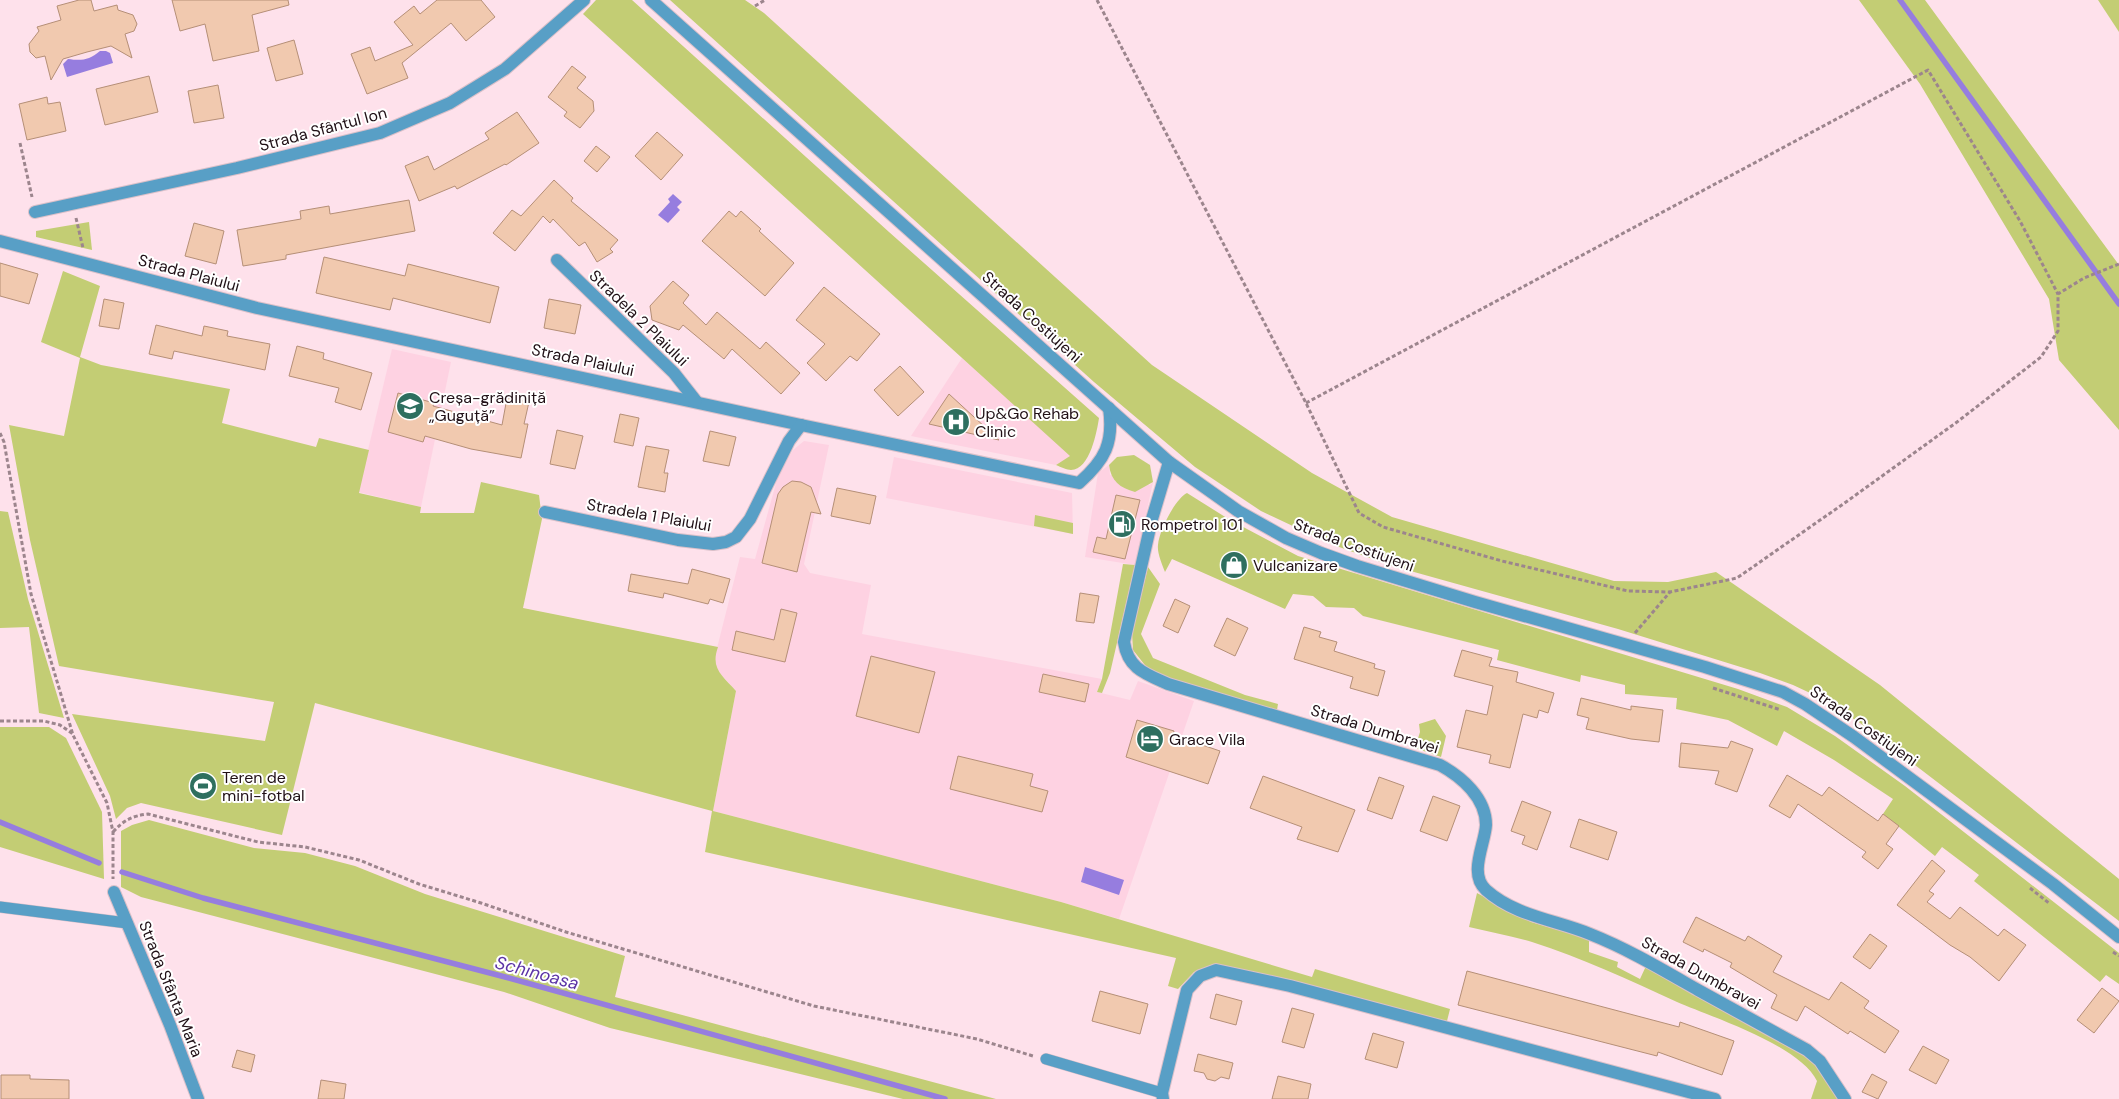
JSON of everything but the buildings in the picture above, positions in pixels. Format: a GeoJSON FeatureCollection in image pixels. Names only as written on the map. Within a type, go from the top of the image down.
{"type":"FeatureCollection","features":[{"type":"Feature","properties":{"kind":"street","name":"Strada Sfântul Ion"},"geometry":{"type":"LineString","coordinates":[[35,212],[237,168],[380,133],[450,102],[504,69],[584,0]]}},
{"type":"Feature","properties":{"kind":"street","name":"Strada Costiujeni"},"geometry":{"type":"LineString","coordinates":[[650,0],[1169,462],[1238,510],[1286,538],[1357,566],[1475,602],[1758,683],[1805,704],[1997,842],[2119,937]]}},
{"type":"Feature","properties":{"kind":"street","name":"Strada Plaiului"},"geometry":{"type":"LineString","coordinates":[[0,241],[258,308],[1079,483],[1100,462],[1107,450],[1111,423],[1109,408]]}},
{"type":"Feature","properties":{"kind":"street","name":"Stradela 2 Plaiului"},"geometry":{"type":"LineString","coordinates":[[557,260],[674,373],[696,401]]}},
{"type":"Feature","properties":{"kind":"street","name":"Stradela 1 Plaiului"},"geometry":{"type":"LineString","coordinates":[[545,512],[678,540],[713,544],[726,542],[736,536],[750,518],[789,441],[801,425]]}},
{"type":"Feature","properties":{"kind":"street","name":"Strada Dumbravei"},"geometry":{"type":"LineString","coordinates":[[1169,462],[1152,519],[1124,642],[1126,654],[1133,665],[1168,684],[1440,765],[1452,772],[1469,786],[1482,805],[1486,825],[1479,859],[1479,876],[1484,890],[1503,902],[1532,916],[1590,933],[1648,961],[1807,1050],[1820,1061],[1845,1099]]}},
{"type":"Feature","properties":{"kind":"street","name":"Strada Sfânta Maria"},"geometry":{"type":"LineString","coordinates":[[114,892],[170,1025],[198,1099]]}},
{"type":"Feature","properties":{"kind":"street"},"geometry":{"type":"LineString","coordinates":[[1163,1096],[1187,990],[1200,976],[1216,970],[1300,988],[1716,1099]]}},
{"type":"Feature","properties":{"kind":"lane"},"geometry":{"type":"LineString","coordinates":[[0,907],[126,923]]}},
{"type":"Feature","properties":{"kind":"lane"},"geometry":{"type":"LineString","coordinates":[[1046,1059],[1163,1096]]}},
{"type":"Feature","properties":{"kind":"path"},"geometry":{"type":"LineString","coordinates":[[755,6],[766,0]]}},
{"type":"Feature","properties":{"kind":"path"},"geometry":{"type":"LineString","coordinates":[[1097,0],[1306,403],[1359,513],[1383,527],[1502,561],[1628,591],[1670,592],[1737,578],[1846,502],[2041,357],[2058,331],[2058,294],[2020,221],[1928,70],[1306,403]]}},
{"type":"Feature","properties":{"kind":"path"},"geometry":{"type":"LineString","coordinates":[[20,143],[35,212]]}},
{"type":"Feature","properties":{"kind":"path"},"geometry":{"type":"LineString","coordinates":[[72,204],[87,263]]}},
{"type":"Feature","properties":{"kind":"path"},"geometry":{"type":"LineString","coordinates":[[2058,294],[2089,276],[2119,264]]}},
{"type":"Feature","properties":{"kind":"path"},"geometry":{"type":"LineString","coordinates":[[0,433],[4,442],[31,594],[73,735],[107,803],[113,832],[114,892]]}},
{"type":"Feature","properties":{"kind":"path"},"geometry":{"type":"LineString","coordinates":[[1625,645],[1670,592]]}},
{"type":"Feature","properties":{"kind":"path"},"geometry":{"type":"LineString","coordinates":[[1706,685],[1783,710]]}},
{"type":"Feature","properties":{"kind":"path"},"geometry":{"type":"LineString","coordinates":[[0,721],[44,721],[60,725],[73,735]]}},
{"type":"Feature","properties":{"kind":"path"},"geometry":{"type":"LineString","coordinates":[[113,832],[121,822],[133,816],[148,814],[258,842],[305,847],[359,860],[419,884],[481,902],[566,932],[814,1006],[977,1039],[1046,1059]]}},
{"type":"Feature","properties":{"kind":"path"},"geometry":{"type":"LineString","coordinates":[[2028,887],[2058,909]]}},
{"type":"Feature","properties":{"kind":"path"},"geometry":{"type":"LineString","coordinates":[[2111,951],[2119,956]]}},
{"type":"Feature","properties":{"kind":"shaded area"},"geometry":{"type":"Polygon","coordinates":[[[100,51],[110,53],[113,63],[67,77],[63,64],[68,59],[85,59],[100,51]]]}},
{"type":"Feature","properties":{"kind":"shaded area"},"geometry":{"type":"Polygon","coordinates":[[[673,194],[682,202],[677,207],[680,210],[668,223],[658,215],[670,202],[668,199],[673,194]]]}},
{"type":"Feature","properties":{"kind":"shaded area","name":"Creșa-grădiniță „Guguță”"},"geometry":{"type":"Polygon","coordinates":[[[392,349],[451,362],[421,507],[358,492],[392,349]]]}},
{"type":"Feature","properties":{"kind":"shaded area"},"geometry":{"type":"Polygon","coordinates":[[[962,358],[1071,456],[1056,465],[911,436],[962,358]]]}},
{"type":"Feature","properties":{"kind":"shaded area"},"geometry":{"type":"Polygon","coordinates":[[[804,441],[829,445],[804,564],[810,573],[871,585],[862,634],[1102,679],[1097,692],[1130,700],[1138,681],[1194,701],[1119,919],[1061,902],[713,811],[736,691],[716,669],[715,656],[740,557],[755,559],[778,476],[793,450],[804,441]]]}},
{"type":"Feature","properties":{"kind":"shaded area"},"geometry":{"type":"Polygon","coordinates":[[[894,457],[1072,493],[1073,534],[886,498],[894,457]]]}},
{"type":"Feature","properties":{"kind":"shaded area"},"geometry":{"type":"Polygon","coordinates":[[[1109,465],[1110,475],[1150,485],[1153,482],[1135,565],[1085,557],[1098,473],[1109,465]]]}},
{"type":"Feature","properties":{"kind":"shaded area"},"geometry":{"type":"Polygon","coordinates":[[[1085,867],[1124,880],[1119,895],[1081,882],[1085,867]]]}},
{"type":"Feature","properties":{"kind":"green space"},"geometry":{"type":"Polygon","coordinates":[[[596,0],[632,0],[1099,418],[1091,449],[1083,464],[1071,470],[1056,465],[1070,456],[583,14],[596,0]]]}},
{"type":"Feature","properties":{"kind":"green space"},"geometry":{"type":"Polygon","coordinates":[[[670,0],[745,0],[764,13],[1152,365],[1312,473],[1392,517],[1614,581],[1668,582],[1716,572],[1880,685],[2119,879],[2119,921],[1860,723],[1823,699],[1760,673],[1618,629],[1389,565],[1331,544],[1261,511],[1195,467],[1094,382],[670,0]]]}},
{"type":"Feature","properties":{"kind":"green space"},"geometry":{"type":"Polygon","coordinates":[[[1859,0],[1925,0],[2119,265],[2119,430],[2059,360],[2049,299],[1920,84],[1859,0]]]}},
{"type":"Feature","properties":{"kind":"green space"},"geometry":{"type":"Polygon","coordinates":[[[2098,0],[2119,0],[2119,32],[2098,0]]]}},
{"type":"Feature","properties":{"kind":"green space"},"geometry":{"type":"Polygon","coordinates":[[[89,222],[92,250],[36,237],[36,231],[89,222]]]}},
{"type":"Feature","properties":{"kind":"green space"},"geometry":{"type":"Polygon","coordinates":[[[63,271],[100,286],[80,357],[101,365],[230,389],[222,423],[316,447],[319,438],[369,450],[359,493],[421,507],[420,513],[474,513],[481,482],[539,495],[542,519],[523,608],[718,647],[716,661],[719,672],[736,691],[713,811],[1061,902],[1312,977],[1315,969],[1450,1009],[1447,1021],[1214,964],[1194,972],[1178,989],[1168,986],[1176,958],[705,852],[712,811],[315,703],[282,835],[141,803],[127,808],[116,819],[110,796],[72,714],[265,741],[274,702],[59,666],[30,540],[9,425],[64,436],[80,358],[41,342],[63,271]]]}},
{"type":"Feature","properties":{"kind":"green space"},"geometry":{"type":"Polygon","coordinates":[[[1134,455],[1150,465],[1153,482],[1135,492],[1114,480],[1109,465],[1117,457],[1134,455]]]}},
{"type":"Feature","properties":{"kind":"green space"},"geometry":{"type":"Polygon","coordinates":[[[1187,493],[1230,520],[1298,556],[1738,689],[1787,707],[1835,736],[1905,786],[2119,953],[2119,984],[2106,975],[2100,982],[1974,881],[1979,875],[1942,847],[1935,856],[1883,814],[1893,799],[1834,760],[1784,731],[1777,746],[1728,720],[1676,709],[1677,698],[1625,694],[1625,685],[1581,675],[1580,682],[1497,660],[1499,650],[1363,616],[1354,608],[1326,607],[1313,596],[1293,594],[1285,609],[1172,559],[1165,572],[1158,551],[1159,539],[1164,524],[1173,508],[1182,496],[1187,493]]]}},
{"type":"Feature","properties":{"kind":"green space"},"geometry":{"type":"Polygon","coordinates":[[[0,511],[8,512],[28,599],[64,718],[39,713],[29,627],[0,628],[0,511]]]}},
{"type":"Feature","properties":{"kind":"green space"},"geometry":{"type":"Polygon","coordinates":[[[1035,515],[1073,523],[1073,534],[1034,526],[1035,515]]]}},
{"type":"Feature","properties":{"kind":"green space"},"geometry":{"type":"Polygon","coordinates":[[[1123,564],[1135,565],[1110,673],[1102,693],[1097,692],[1102,679],[1123,564]]]}},
{"type":"Feature","properties":{"kind":"green space"},"geometry":{"type":"Polygon","coordinates":[[[1148,567],[1160,584],[1141,634],[1153,658],[1245,695],[1278,704],[1277,710],[1166,679],[1148,669],[1133,650],[1132,633],[1148,567]]]}},
{"type":"Feature","properties":{"kind":"green space"},"geometry":{"type":"Polygon","coordinates":[[[1435,719],[1446,736],[1441,757],[1415,748],[1420,732],[1419,724],[1435,719]]]}},
{"type":"Feature","properties":{"kind":"green space"},"geometry":{"type":"Polygon","coordinates":[[[0,727],[49,727],[66,738],[102,812],[104,879],[0,847],[0,727]]]}},
{"type":"Feature","properties":{"kind":"green space"},"geometry":{"type":"Polygon","coordinates":[[[149,820],[254,848],[305,853],[355,866],[425,894],[625,956],[615,997],[996,1099],[903,1099],[610,1028],[504,992],[141,897],[121,887],[121,831],[132,825],[149,820]]]}},
{"type":"Feature","properties":{"kind":"green space"},"geometry":{"type":"Polygon","coordinates":[[[1477,893],[1531,922],[1589,939],[1589,952],[1618,962],[1617,967],[1640,979],[1646,966],[1802,1053],[1817,1066],[1838,1099],[1811,1099],[1817,1081],[1807,1068],[1775,1044],[1754,1034],[1551,948],[1469,927],[1477,893]]]}},
{"type":"Feature","properties":{"kind":"waterway"},"geometry":{"type":"LineString","coordinates":[[1900,0],[2119,304]]}},
{"type":"Feature","properties":{"kind":"waterway","name":"Schinoasa"},"geometry":{"type":"LineString","coordinates":[[0,822],[99,863]]}},
{"type":"Feature","properties":{"kind":"waterway","name":"Schinoasa"},"geometry":{"type":"LineString","coordinates":[[122,872],[203,898],[509,978],[945,1099]]}},
{"type":"Feature","properties":{"kind":"place","name":"Creșa-grădiniță „Guguță”"},"geometry":{"type":"Point","coordinates":[410,406]}},
{"type":"Feature","properties":{"kind":"place","name":"Up&Go Rehab Clinic"},"geometry":{"type":"Point","coordinates":[956,422]}},
{"type":"Feature","properties":{"kind":"place","name":"Rompetrol 101"},"geometry":{"type":"Point","coordinates":[1122,524]}},
{"type":"Feature","properties":{"kind":"place","name":"Vulcanizare"},"geometry":{"type":"Point","coordinates":[1234,565]}},
{"type":"Feature","properties":{"kind":"place","name":"Grace Vila"},"geometry":{"type":"Point","coordinates":[1150,739]}},
{"type":"Feature","properties":{"kind":"place","name":"Teren de mini-fotbal"},"geometry":{"type":"Point","coordinates":[203,786]}}]}
